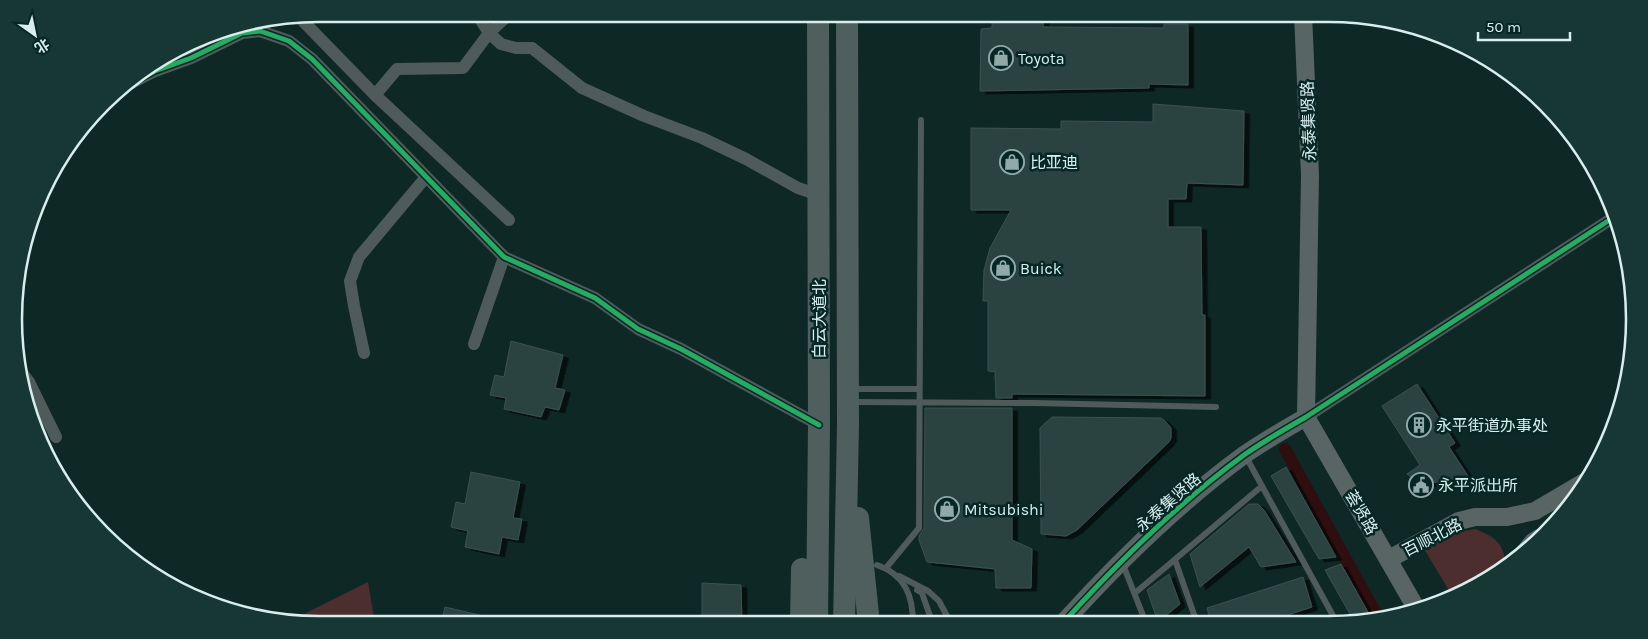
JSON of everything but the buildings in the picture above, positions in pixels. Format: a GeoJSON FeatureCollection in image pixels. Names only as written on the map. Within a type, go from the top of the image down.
{"type":"FeatureCollection","features":[{"type":"Feature","properties":{"kind":"highway","name":"白云大道北"},"geometry":{"type":"LineString","coordinates":[[817,616],[819,425],[818,22]]}},
{"type":"Feature","properties":{"kind":"highway","name":"白云大道北"},"geometry":{"type":"LineString","coordinates":[[844,616],[848,425],[846,22]]}},
{"type":"Feature","properties":{"kind":"highway"},"geometry":{"type":"LineString","coordinates":[[801,616],[803,510],[819,425]]}},
{"type":"Feature","properties":{"kind":"highway"},"geometry":{"type":"LineString","coordinates":[[848,425],[868,616]]}},
{"type":"Feature","properties":{"kind":"street"},"geometry":{"type":"LineString","coordinates":[[482,22],[489,33],[502,44],[516,48],[532,48],[582,88],[644,116],[702,138],[746,159],[798,188],[819,195]]}},
{"type":"Feature","properties":{"kind":"street"},"geometry":{"type":"LineString","coordinates":[[375,95],[396,69],[463,68],[489,33],[501,22]]}},
{"type":"Feature","properties":{"kind":"street","name":"永泰集贤路"},"geometry":{"type":"LineString","coordinates":[[1070,616],[1122,561],[1174,512],[1245,454],[1268,438],[1306,417],[1310,176],[1303,22]]}},
{"type":"Feature","properties":{"kind":"street"},"geometry":{"type":"LineString","coordinates":[[305,23],[375,95],[509,220]]}},
{"type":"Feature","properties":{"kind":"street"},"geometry":{"type":"LineString","coordinates":[[251,31],[289,41],[312,59],[504,257],[595,298],[638,329],[681,349],[819,425]]}},
{"type":"Feature","properties":{"kind":"street"},"geometry":{"type":"LineString","coordinates":[[164,67],[190,58],[241,34]]}},
{"type":"Feature","properties":{"kind":"street"},"geometry":{"type":"LineString","coordinates":[[364,353],[350,281],[359,257],[426,177]]}},
{"type":"Feature","properties":{"kind":"street"},"geometry":{"type":"LineString","coordinates":[[1306,417],[1609,221]]}},
{"type":"Feature","properties":{"kind":"street"},"geometry":{"type":"LineString","coordinates":[[474,344],[504,257]]}},
{"type":"Feature","properties":{"kind":"street"},"geometry":{"type":"LineString","coordinates":[[30,383],[56,437]]}},
{"type":"Feature","properties":{"kind":"street","name":"荟贤路"},"geometry":{"type":"LineString","coordinates":[[1306,417],[1414,604]]}},
{"type":"Feature","properties":{"kind":"street","name":"百顺北路"},"geometry":{"type":"LineString","coordinates":[[1389,559],[1459,521],[1475,517],[1522,515],[1535,511],[1572,489]]}},
{"type":"Feature","properties":{"kind":"lane"},"geometry":{"type":"LineString","coordinates":[[886,568],[918,528],[921,120]]}},
{"type":"Feature","properties":{"kind":"lane"},"geometry":{"type":"LineString","coordinates":[[848,396],[918,389]]}},
{"type":"Feature","properties":{"kind":"lane"},"geometry":{"type":"LineString","coordinates":[[848,396],[918,403],[1216,407]]}},
{"type":"Feature","properties":{"kind":"lane"},"geometry":{"type":"LineString","coordinates":[[1245,454],[1333,616]]}},
{"type":"Feature","properties":{"kind":"lane"},"geometry":{"type":"LineString","coordinates":[[1135,593],[1262,486]]}},
{"type":"Feature","properties":{"kind":"lane"},"geometry":{"type":"LineString","coordinates":[[1175,560],[1195,616]]}},
{"type":"Feature","properties":{"kind":"lane"},"geometry":{"type":"LineString","coordinates":[[1122,561],[1143,616]]}},
{"type":"Feature","properties":{"kind":"lane"},"geometry":{"type":"LineString","coordinates":[[876,565],[886,568],[922,593],[930,616]]}},
{"type":"Feature","properties":{"kind":"lane"},"geometry":{"type":"LineString","coordinates":[[899,578],[928,591],[939,600],[947,616]]}},
{"type":"Feature","properties":{"kind":"lane"},"geometry":{"type":"LineString","coordinates":[[899,578],[906,588],[910,599],[912,616]]}},
{"type":"Feature","properties":{"kind":"shaded area"},"geometry":{"type":"Polygon","coordinates":[[[1475,529],[1488,535],[1501,547],[1504,559],[1477,577],[1449,591],[1424,549],[1455,533],[1475,529]]]}},
{"type":"Feature","properties":{"kind":"shaded area"},"geometry":{"type":"Polygon","coordinates":[[[368,582],[374,616],[300,616],[368,582]]]}},
{"type":"Feature","properties":{"kind":"waterway"},"geometry":{"type":"LineString","coordinates":[[1285,449],[1375,613]]}},
{"type":"Feature","properties":{"kind":"cycle path"},"geometry":{"type":"LineString","coordinates":[[244,33],[260,31],[289,41],[312,59],[504,257],[595,298],[638,329],[681,349],[819,425]]}},
{"type":"Feature","properties":{"kind":"cycle path"},"geometry":{"type":"LineString","coordinates":[[160,69],[191,58],[241,34]]}},
{"type":"Feature","properties":{"kind":"cycle path"},"geometry":{"type":"LineString","coordinates":[[1070,616],[1149,534],[1195,493],[1244,455],[1306,417],[1609,221]]}},
{"type":"Feature","properties":{"kind":"place","name":"Toyota"},"geometry":{"type":"Point","coordinates":[1001,58]}},
{"type":"Feature","properties":{"kind":"place","name":"比亚迪"},"geometry":{"type":"Point","coordinates":[1012,162]}},
{"type":"Feature","properties":{"kind":"place","name":"Buick"},"geometry":{"type":"Point","coordinates":[1003,268]}},
{"type":"Feature","properties":{"kind":"place","name":"永平街道办事处"},"geometry":{"type":"Point","coordinates":[1419,425]}},
{"type":"Feature","properties":{"kind":"place","name":"永平派出所"},"geometry":{"type":"Point","coordinates":[1421,485]}},
{"type":"Feature","properties":{"kind":"place","name":"Mitsubishi"},"geometry":{"type":"Point","coordinates":[947,509]}}]}
